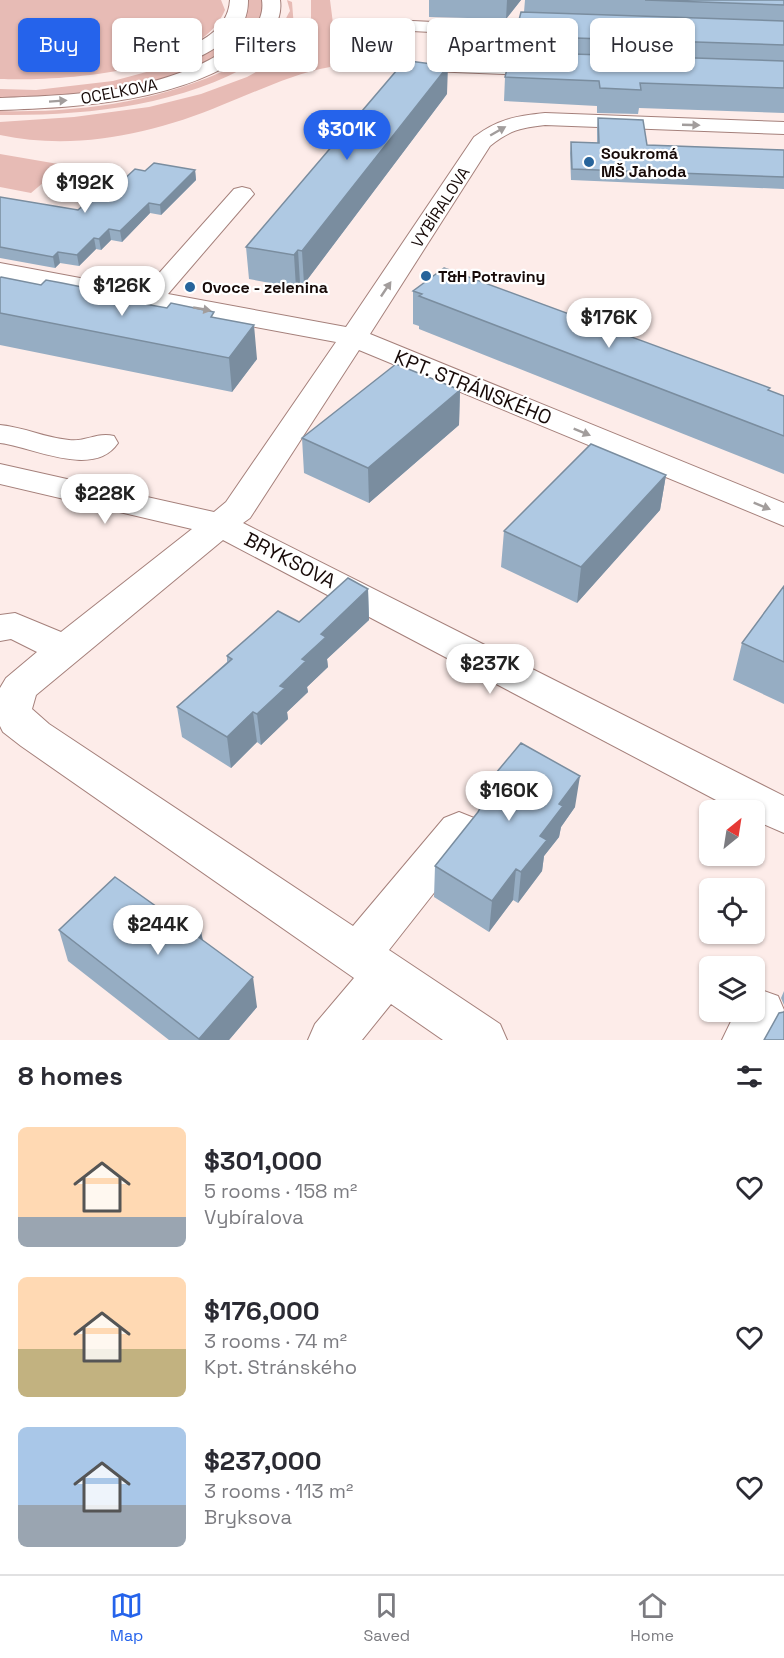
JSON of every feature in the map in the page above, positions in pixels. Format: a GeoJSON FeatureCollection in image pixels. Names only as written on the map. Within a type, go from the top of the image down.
{"type":"FeatureCollection","features":[{"type":"Feature","properties":{"kind":"street","name":"OCELKOVA"},"geometry":{"type":"LineString","coordinates":[[0,84],[82,82],[145,69],[190,52],[219,36],[236,19],[240,7],[238,0]]}},
{"type":"Feature","properties":{"kind":"street","name":"OCELKOVA"},"geometry":{"type":"LineString","coordinates":[[0,104],[104,97],[155,86],[195,73],[226,59],[258,37],[269,21],[272,12],[271,0]]}},
{"type":"Feature","properties":{"kind":"street"},"geometry":{"type":"LineString","coordinates":[[415,27],[582,28]]}},
{"type":"Feature","properties":{"kind":"street","name":"VYBÍRALOVA"},"geometry":{"type":"LineString","coordinates":[[483,1040],[35,735],[17,721],[13,709],[19,688],[238,510],[482,142],[498,129],[531,110],[784,129]]}},
{"type":"Feature","properties":{"kind":"street"},"geometry":{"type":"LineString","coordinates":[[149,300],[242,194]]}},
{"type":"Feature","properties":{"kind":"street","name":"KPT. STRÁNSKÉHO"},"geometry":{"type":"LineString","coordinates":[[0,271],[353,337],[784,515]]}},
{"type":"Feature","properties":{"kind":"street"},"geometry":{"type":"LineString","coordinates":[[0,434],[77,451],[97,448],[103,444]]}},
{"type":"Feature","properties":{"kind":"street","name":"BRYKSOVA"},"geometry":{"type":"LineString","coordinates":[[0,474],[221,525],[784,816]]}},
{"type":"Feature","properties":{"kind":"street"},"geometry":{"type":"LineString","coordinates":[[0,628],[15,626],[65,649]]}},
{"type":"Feature","properties":{"kind":"street"},"geometry":{"type":"LineString","coordinates":[[332,1040],[372,965],[459,830]]}},
{"type":"Feature","properties":{"kind":"shaded area"},"geometry":{"type":"Polygon","coordinates":[[[0,0],[221,0],[225,10],[219,18],[214,18],[214,25],[202,37],[202,18],[112,18],[112,71],[56,78],[0,79],[0,0]]]}},
{"type":"Feature","properties":{"kind":"shaded area"},"geometry":{"type":"Polygon","coordinates":[[[244,0],[266,0],[268,13],[264,18],[230,18],[244,0]]]}},
{"type":"Feature","properties":{"kind":"shaded area"},"geometry":{"type":"Polygon","coordinates":[[[287,0],[292,2],[293,18],[286,18],[290,11],[287,0]]]}},
{"type":"Feature","properties":{"kind":"shaded area"},"geometry":{"type":"Polygon","coordinates":[[[311,0],[330,0],[332,18],[330,18],[330,67],[318,70],[318,18],[311,18],[311,0]]]}},
{"type":"Feature","properties":{"kind":"shaded area"},"geometry":{"type":"Polygon","coordinates":[[[214,40],[214,60],[202,66],[202,53],[214,40]]]}},
{"type":"Feature","properties":{"kind":"shaded area"},"geometry":{"type":"Polygon","coordinates":[[[146,72],[190,72],[100,95],[0,100],[0,89],[36,90],[113,81],[146,72]]]}},
{"type":"Feature","properties":{"kind":"shaded area"},"geometry":{"type":"Polygon","coordinates":[[[221,72],[236,72],[197,89],[132,105],[65,113],[0,115],[0,111],[59,110],[119,103],[148,97],[221,72]]]}},
{"type":"Feature","properties":{"kind":"shaded area"},"geometry":{"type":"Polygon","coordinates":[[[256,72],[309,72],[169,124],[113,137],[57,141],[0,135],[0,122],[74,117],[149,107],[201,94],[256,72]]]}},
{"type":"Feature","properties":{"kind":"shaded area"},"geometry":{"type":"Polygon","coordinates":[[[0,154],[64,165],[31,193],[0,187],[0,154]]]}},
{"type":"Feature","properties":{"kind":"building"},"geometry":{"type":"Polygon","coordinates":[[[645,0],[784,0],[784,5],[645,0]]]}},
{"type":"Feature","properties":{"kind":"building"},"geometry":{"type":"Polygon","coordinates":[[[521,12],[784,21],[784,45],[695,42],[695,18],[590,18],[590,39],[578,38],[578,18],[520,18],[521,12]]]}},
{"type":"Feature","properties":{"kind":"building"},"geometry":{"type":"Polygon","coordinates":[[[578,54],[590,55],[590,72],[695,72],[695,58],[784,61],[784,88],[640,83],[641,90],[600,88],[599,81],[505,77],[506,72],[578,72],[578,54]]]}},
{"type":"Feature","properties":{"kind":"building"},"geometry":{"type":"Polygon","coordinates":[[[415,62],[427,63],[427,72],[443,72],[302,251],[298,250],[294,255],[246,247],[395,72],[415,72],[415,62]]]}},
{"type":"Feature","properties":{"kind":"building"},"geometry":{"type":"Polygon","coordinates":[[[598,118],[643,120],[647,145],[784,150],[784,177],[572,169],[571,142],[599,143],[598,118]]]}},
{"type":"Feature","properties":{"kind":"building"},"geometry":{"type":"Polygon","coordinates":[[[154,163],[195,170],[160,205],[149,203],[120,231],[109,229],[99,239],[94,238],[77,255],[58,252],[53,257],[0,247],[0,197],[78,210],[96,194],[106,196],[135,169],[145,171],[154,163]]]}},
{"type":"Feature","properties":{"kind":"building"},"geometry":{"type":"Polygon","coordinates":[[[444,268],[770,388],[768,390],[784,396],[784,436],[419,296],[422,294],[413,291],[444,268]]]}},
{"type":"Feature","properties":{"kind":"building"},"geometry":{"type":"Polygon","coordinates":[[[1,277],[41,285],[46,280],[87,288],[83,293],[167,308],[171,303],[214,312],[211,317],[254,325],[229,358],[0,313],[1,277]]]}},
{"type":"Feature","properties":{"kind":"building"},"geometry":{"type":"Polygon","coordinates":[[[396,364],[460,390],[368,468],[302,438],[396,364]]]}},
{"type":"Feature","properties":{"kind":"building"},"geometry":{"type":"Polygon","coordinates":[[[591,444],[666,475],[581,567],[504,531],[591,444]]]}},
{"type":"Feature","properties":{"kind":"building"},"geometry":{"type":"Polygon","coordinates":[[[348,578],[368,589],[321,634],[326,637],[302,659],[306,661],[280,686],[285,688],[257,714],[253,712],[227,737],[177,707],[232,659],[227,656],[278,611],[299,622],[348,578]]]}},
{"type":"Feature","properties":{"kind":"building"},"geometry":{"type":"Polygon","coordinates":[[[784,586],[784,662],[742,643],[784,586]]]}},
{"type":"Feature","properties":{"kind":"building"},"geometry":{"type":"Polygon","coordinates":[[[521,743],[580,776],[559,804],[563,806],[540,836],[547,840],[521,872],[516,869],[492,901],[435,866],[478,812],[484,800],[481,791],[521,743]]]}},
{"type":"Feature","properties":{"kind":"building"},"geometry":{"type":"Polygon","coordinates":[[[115,877],[167,914],[171,910],[201,932],[197,936],[253,977],[199,1039],[59,930],[115,877]]]}},
{"type":"Feature","properties":{"kind":"building"},"geometry":{"type":"Polygon","coordinates":[[[784,1012],[784,1040],[764,1040],[779,1013],[784,1012]]]}},
{"type":"Feature","properties":{"kind":"place","name":"Soukromá MŠ Jahoda"},"geometry":{"type":"Point","coordinates":[589,162]}},
{"type":"Feature","properties":{"kind":"place","name":"T&H Potraviny"},"geometry":{"type":"Point","coordinates":[426,276]}},
{"type":"Feature","properties":{"kind":"place","name":"Ovoce - zelenina"},"geometry":{"type":"Point","coordinates":[190,287]}}]}
